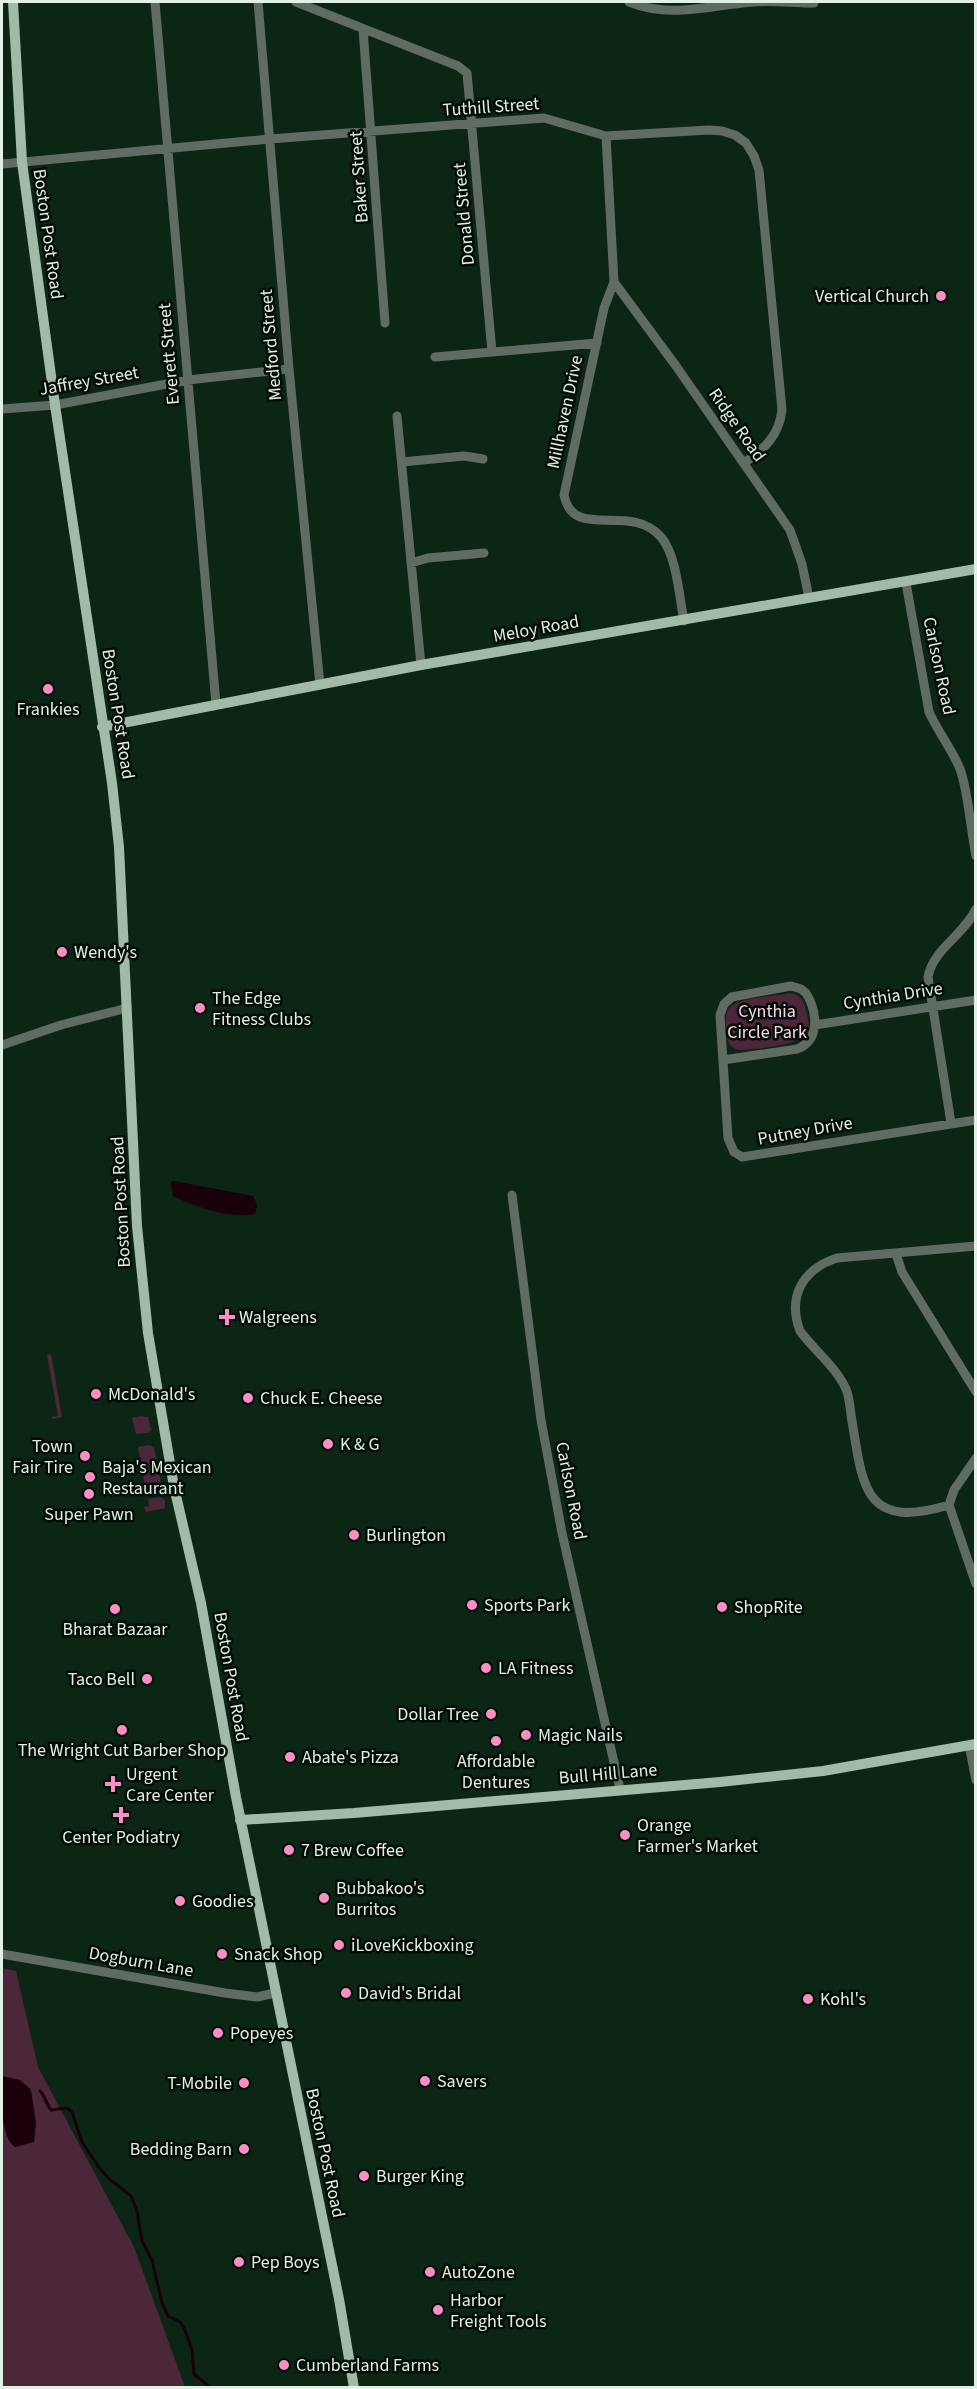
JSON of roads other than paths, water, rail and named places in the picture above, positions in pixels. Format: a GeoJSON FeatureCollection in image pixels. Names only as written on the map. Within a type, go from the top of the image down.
{"type":"FeatureCollection","features":[{"type":"Feature","properties":{"kind":"main road","name":"Boston Post Road"},"geometry":{"type":"LineString","coordinates":[[13,2],[22,162],[119,847],[137,1226],[148,1333],[174,1487],[201,1603],[240,1820],[339,2299],[354,2388]]}},
{"type":"Feature","properties":{"kind":"main road","name":"Meloy Road"},"geometry":{"type":"LineString","coordinates":[[102,727],[421,665],[906,583],[975,569]]}},
{"type":"Feature","properties":{"kind":"main road","name":"Bull Hill Lane"},"geometry":{"type":"LineString","coordinates":[[240,1820],[720,1782],[824,1771],[972,1744]]}},
{"type":"Feature","properties":{"kind":"street","name":"Everett Street"},"geometry":{"type":"LineString","coordinates":[[155,2],[216,704]]}},
{"type":"Feature","properties":{"kind":"street","name":"Medford Street"},"geometry":{"type":"LineString","coordinates":[[258,2],[289,369],[320,685]]}},
{"type":"Feature","properties":{"kind":"street"},"geometry":{"type":"LineString","coordinates":[[296,2],[363,28]]}},
{"type":"Feature","properties":{"kind":"street"},"geometry":{"type":"LineString","coordinates":[[629,2],[660,10],[684,11],[754,2],[814,3]]}},
{"type":"Feature","properties":{"kind":"street","name":"Donald Street"},"geometry":{"type":"LineString","coordinates":[[363,28],[458,66],[467,73],[492,351]]}},
{"type":"Feature","properties":{"kind":"street","name":"Baker Street"},"geometry":{"type":"LineString","coordinates":[[363,28],[385,323]]}},
{"type":"Feature","properties":{"kind":"street","name":"Tuthill Street"},"geometry":{"type":"LineString","coordinates":[[2,164],[270,139],[544,118],[606,136],[723,131],[741,139],[754,156],[759,170],[782,410],[777,432],[770,442],[744,463]]}},
{"type":"Feature","properties":{"kind":"street","name":"Millhaven Drive"},"geometry":{"type":"LineString","coordinates":[[606,136],[614,282],[604,308],[564,490],[565,501],[571,511],[580,518],[632,520],[648,526],[661,537],[671,555],[684,621]]}},
{"type":"Feature","properties":{"kind":"street","name":"Ridge Road"},"geometry":{"type":"LineString","coordinates":[[614,282],[676,366],[789,530],[802,564],[808,598]]}},
{"type":"Feature","properties":{"kind":"street"},"geometry":{"type":"LineString","coordinates":[[435,357],[597,343]]}},
{"type":"Feature","properties":{"kind":"street","name":"Jaffrey Street"},"geometry":{"type":"LineString","coordinates":[[2,409],[55,405],[188,380],[289,369]]}},
{"type":"Feature","properties":{"kind":"street"},"geometry":{"type":"LineString","coordinates":[[397,416],[421,665]]}},
{"type":"Feature","properties":{"kind":"street"},"geometry":{"type":"LineString","coordinates":[[402,462],[464,456],[483,459]]}},
{"type":"Feature","properties":{"kind":"street"},"geometry":{"type":"LineString","coordinates":[[411,563],[428,558],[484,553]]}},
{"type":"Feature","properties":{"kind":"street","name":"Carlson Road"},"geometry":{"type":"LineString","coordinates":[[906,583],[929,712],[936,729],[954,756],[961,772],[975,856]]}},
{"type":"Feature","properties":{"kind":"street"},"geometry":{"type":"LineString","coordinates":[[951,1123],[928,977],[937,957],[966,927],[975,909]]}},
{"type":"Feature","properties":{"kind":"street"},"geometry":{"type":"LineString","coordinates":[[784,987],[798,987],[810,999],[815,1025],[811,1039],[800,1048],[723,1060],[721,1010],[724,1004],[732,998],[784,987]]}},
{"type":"Feature","properties":{"kind":"street","name":"Cynthia Drive"},"geometry":{"type":"LineString","coordinates":[[815,1025],[975,1000]]}},
{"type":"Feature","properties":{"kind":"street"},"geometry":{"type":"LineString","coordinates":[[2,1045],[61,1025],[127,1008]]}},
{"type":"Feature","properties":{"kind":"street","name":"Putney Drive"},"geometry":{"type":"LineString","coordinates":[[723,1060],[728,1138],[734,1152],[742,1157],[975,1120]]}},
{"type":"Feature","properties":{"kind":"street","name":"Carlson Road"},"geometry":{"type":"LineString","coordinates":[[512,1195],[541,1420],[562,1533],[620,1789]]}},
{"type":"Feature","properties":{"kind":"street"},"geometry":{"type":"LineString","coordinates":[[949,1505],[926,1512],[906,1514],[891,1510],[872,1495],[861,1476],[845,1388],[806,1339],[796,1322],[797,1295],[801,1285],[813,1269],[823,1262],[837,1258],[975,1246]]}},
{"type":"Feature","properties":{"kind":"street"},"geometry":{"type":"LineString","coordinates":[[896,1254],[902,1272],[975,1392]]}},
{"type":"Feature","properties":{"kind":"street"},"geometry":{"type":"LineString","coordinates":[[975,1458],[954,1490],[949,1505],[975,1584]]}},
{"type":"Feature","properties":{"kind":"street"},"geometry":{"type":"LineString","coordinates":[[972,1744],[975,1780]]}},
{"type":"Feature","properties":{"kind":"street","name":"Dogburn Lane"},"geometry":{"type":"LineString","coordinates":[[2,1954],[225,1993],[257,1997],[275,1993]]}},
{"type":"Feature","properties":{"kind":"waterway"},"geometry":{"type":"LineString","coordinates":[[40,2091],[51,2110],[67,2108],[72,2112],[82,2142],[98,2166],[108,2178],[131,2196],[137,2211],[142,2241],[152,2260],[162,2303],[168,2316],[180,2322],[184,2328],[192,2350],[194,2374],[211,2388]]}},
{"type":"Feature","properties":{"kind":"place","name":"Vertical Church"},"geometry":{"type":"Point","coordinates":[941,296]}},
{"type":"Feature","properties":{"kind":"place","name":"Frankies"},"geometry":{"type":"Point","coordinates":[48,689]}},
{"type":"Feature","properties":{"kind":"place","name":"Wendy's"},"geometry":{"type":"Point","coordinates":[62,952]}},
{"type":"Feature","properties":{"kind":"place","name":"The Edge Fitness Clubs"},"geometry":{"type":"Point","coordinates":[200,1008]}},
{"type":"Feature","properties":{"kind":"place","name":"Walgreens"},"geometry":{"type":"Point","coordinates":[227,1317]}},
{"type":"Feature","properties":{"kind":"place","name":"McDonald's"},"geometry":{"type":"Point","coordinates":[96,1394]}},
{"type":"Feature","properties":{"kind":"place","name":"Chuck E. Cheese"},"geometry":{"type":"Point","coordinates":[248,1398]}},
{"type":"Feature","properties":{"kind":"place","name":"K & G"},"geometry":{"type":"Point","coordinates":[328,1444]}},
{"type":"Feature","properties":{"kind":"place","name":"Town Fair Tire"},"geometry":{"type":"Point","coordinates":[85,1456]}},
{"type":"Feature","properties":{"kind":"place","name":"Baja's Mexican Restaurant"},"geometry":{"type":"Point","coordinates":[90,1477]}},
{"type":"Feature","properties":{"kind":"place","name":"Super Pawn"},"geometry":{"type":"Point","coordinates":[89,1494]}},
{"type":"Feature","properties":{"kind":"place","name":"Burlington"},"geometry":{"type":"Point","coordinates":[354,1535]}},
{"type":"Feature","properties":{"kind":"place","name":"Sports Park"},"geometry":{"type":"Point","coordinates":[472,1605]}},
{"type":"Feature","properties":{"kind":"place","name":"ShopRite"},"geometry":{"type":"Point","coordinates":[722,1607]}},
{"type":"Feature","properties":{"kind":"place","name":"Bharat Bazaar"},"geometry":{"type":"Point","coordinates":[115,1609]}},
{"type":"Feature","properties":{"kind":"place","name":"LA Fitness"},"geometry":{"type":"Point","coordinates":[486,1668]}},
{"type":"Feature","properties":{"kind":"place","name":"Taco Bell"},"geometry":{"type":"Point","coordinates":[147,1679]}},
{"type":"Feature","properties":{"kind":"place","name":"Dollar Tree"},"geometry":{"type":"Point","coordinates":[491,1714]}},
{"type":"Feature","properties":{"kind":"place","name":"The Wright Cut Barber Shop"},"geometry":{"type":"Point","coordinates":[122,1730]}},
{"type":"Feature","properties":{"kind":"place","name":"Magic Nails"},"geometry":{"type":"Point","coordinates":[526,1735]}},
{"type":"Feature","properties":{"kind":"place","name":"Affordable Dentures"},"geometry":{"type":"Point","coordinates":[496,1741]}},
{"type":"Feature","properties":{"kind":"place","name":"Abate's Pizza"},"geometry":{"type":"Point","coordinates":[290,1757]}},
{"type":"Feature","properties":{"kind":"place","name":"Urgent Care Center"},"geometry":{"type":"Point","coordinates":[113,1784]}},
{"type":"Feature","properties":{"kind":"place","name":"Center Podiatry"},"geometry":{"type":"Point","coordinates":[121,1815]}},
{"type":"Feature","properties":{"kind":"place","name":"Orange Farmer's Market"},"geometry":{"type":"Point","coordinates":[625,1835]}},
{"type":"Feature","properties":{"kind":"place","name":"7 Brew Coffee"},"geometry":{"type":"Point","coordinates":[289,1850]}},
{"type":"Feature","properties":{"kind":"place","name":"Bubbakoo's Burritos"},"geometry":{"type":"Point","coordinates":[324,1898]}},
{"type":"Feature","properties":{"kind":"place","name":"Goodies"},"geometry":{"type":"Point","coordinates":[180,1901]}},
{"type":"Feature","properties":{"kind":"place","name":"iLoveKickboxing"},"geometry":{"type":"Point","coordinates":[339,1945]}},
{"type":"Feature","properties":{"kind":"place","name":"Snack Shop"},"geometry":{"type":"Point","coordinates":[222,1954]}},
{"type":"Feature","properties":{"kind":"place","name":"David's Bridal"},"geometry":{"type":"Point","coordinates":[346,1993]}},
{"type":"Feature","properties":{"kind":"place","name":"Kohl's"},"geometry":{"type":"Point","coordinates":[808,1999]}},
{"type":"Feature","properties":{"kind":"place","name":"Popeyes"},"geometry":{"type":"Point","coordinates":[218,2033]}},
{"type":"Feature","properties":{"kind":"place","name":"Savers"},"geometry":{"type":"Point","coordinates":[425,2081]}},
{"type":"Feature","properties":{"kind":"place","name":"T-Mobile"},"geometry":{"type":"Point","coordinates":[244,2083]}},
{"type":"Feature","properties":{"kind":"place","name":"Bedding Barn"},"geometry":{"type":"Point","coordinates":[244,2149]}},
{"type":"Feature","properties":{"kind":"place","name":"Burger King"},"geometry":{"type":"Point","coordinates":[364,2176]}},
{"type":"Feature","properties":{"kind":"place","name":"Pep Boys"},"geometry":{"type":"Point","coordinates":[239,2262]}},
{"type":"Feature","properties":{"kind":"place","name":"AutoZone"},"geometry":{"type":"Point","coordinates":[430,2272]}},
{"type":"Feature","properties":{"kind":"place","name":"Harbor Freight Tools"},"geometry":{"type":"Point","coordinates":[438,2310]}},
{"type":"Feature","properties":{"kind":"place","name":"Cumberland Farms"},"geometry":{"type":"Point","coordinates":[284,2365]}},
{"type":"Feature","properties":{"kind":"park label","name":"Cynthia Circle Park"},"geometry":{"type":"Point","coordinates":[767,1021]}}]}
